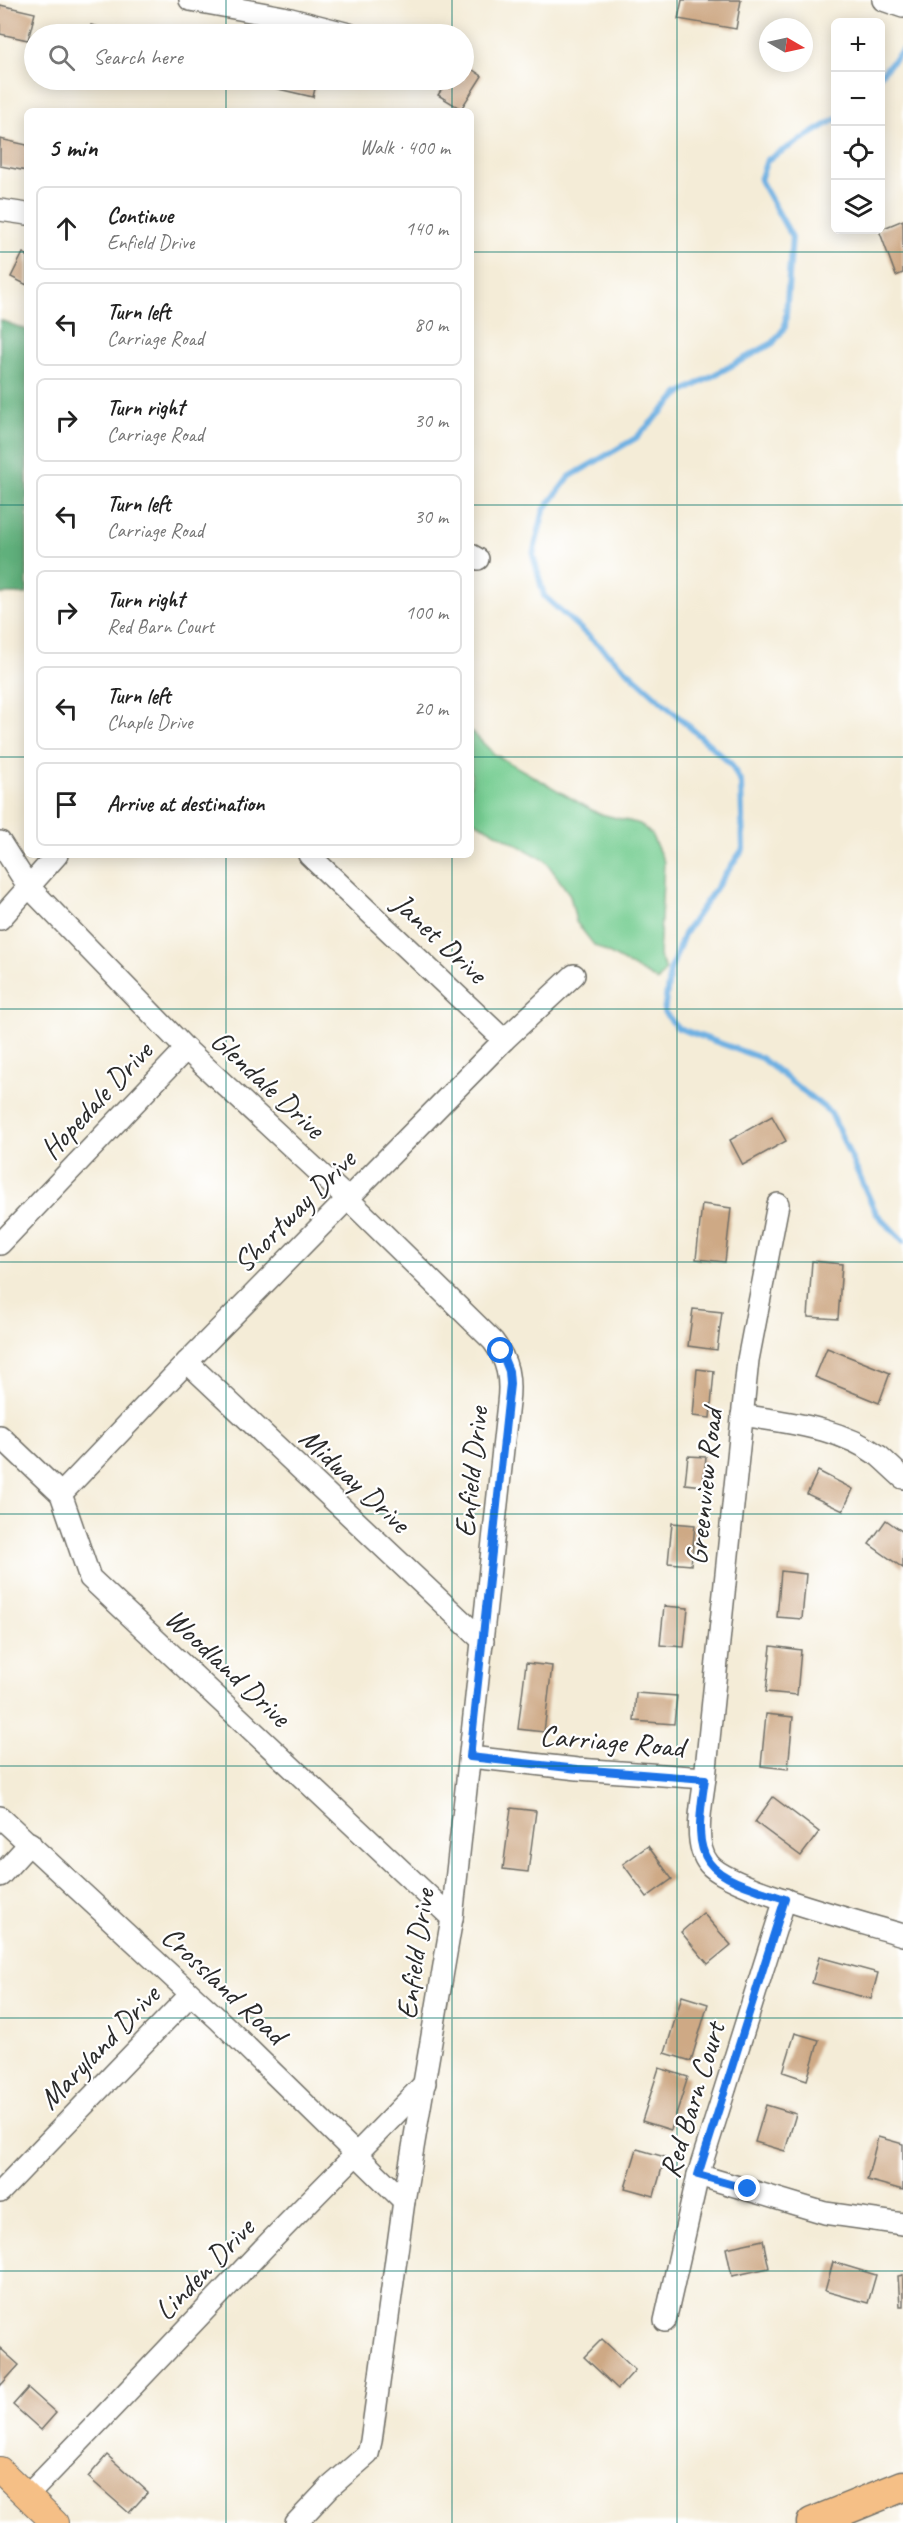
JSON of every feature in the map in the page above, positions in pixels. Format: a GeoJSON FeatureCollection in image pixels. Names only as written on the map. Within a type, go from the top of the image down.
{"type":"FeatureCollection","features":[{"type":"Feature","properties":{"kind":"highway"},"geometry":{"type":"LineString","coordinates":[[812,2523],[903,2486]]}},
{"type":"Feature","properties":{"kind":"main road"},"geometry":{"type":"LineString","coordinates":[[0,2470],[40,2514]]}},
{"type":"Feature","properties":{"kind":"street"},"geometry":{"type":"LineString","coordinates":[[190,0],[311,24]]}},
{"type":"Feature","properties":{"kind":"street"},"geometry":{"type":"LineString","coordinates":[[883,0],[903,7]]}},
{"type":"Feature","properties":{"kind":"street"},"geometry":{"type":"LineString","coordinates":[[0,210],[24,214]]}},
{"type":"Feature","properties":{"kind":"street","name":"Glendale Drive"},"geometry":{"type":"LineString","coordinates":[[0,842],[28,886],[186,1049],[348,1199],[493,1341],[506,1361]]}},
{"type":"Feature","properties":{"kind":"street"},"geometry":{"type":"LineString","coordinates":[[0,920],[54,858]]}},
{"type":"Feature","properties":{"kind":"street","name":"Janet Drive"},"geometry":{"type":"LineString","coordinates":[[312,858],[504,1040]]}},
{"type":"Feature","properties":{"kind":"street","name":"Shortway Drive"},"geometry":{"type":"LineString","coordinates":[[61,1494],[187,1362],[504,1040],[574,975]]}},
{"type":"Feature","properties":{"kind":"street","name":"Hopedale Drive"},"geometry":{"type":"LineString","coordinates":[[0,1244],[186,1049]]}},
{"type":"Feature","properties":{"kind":"street","name":"Greenview Road"},"geometry":{"type":"LineString","coordinates":[[705,1779],[748,1360],[778,1204]]}},
{"type":"Feature","properties":{"kind":"street","name":"Enfield Drive"},"geometry":{"type":"LineString","coordinates":[[296,2523],[330,2487],[368,2454],[404,2200],[452,1918],[509,1394],[509,1371],[506,1361]]}},
{"type":"Feature","properties":{"kind":"street","name":"Midway Drive"},"geometry":{"type":"LineString","coordinates":[[187,1362],[483,1641]]}},
{"type":"Feature","properties":{"kind":"street"},"geometry":{"type":"LineString","coordinates":[[742,1415],[809,1426],[838,1434],[879,1456],[903,1478]]}},
{"type":"Feature","properties":{"kind":"street","name":"Woodland Drive"},"geometry":{"type":"LineString","coordinates":[[0,1436],[61,1494],[90,1578],[452,1918]]}},
{"type":"Feature","properties":{"kind":"street","name":"Carriage Road"},"geometry":{"type":"LineString","coordinates":[[470,1757],[568,1768],[705,1779],[699,1833],[705,1857],[710,1866],[738,1884],[903,1935]]}},
{"type":"Feature","properties":{"kind":"street","name":"Crossland Road"},"geometry":{"type":"LineString","coordinates":[[0,1816],[218,2019],[356,2156],[404,2200]]}},
{"type":"Feature","properties":{"kind":"street"},"geometry":{"type":"LineString","coordinates":[[0,1876],[30,1844]]}},
{"type":"Feature","properties":{"kind":"street","name":"Red Barn Court"},"geometry":{"type":"LineString","coordinates":[[665,2321],[698,2175],[785,1899]]}},
{"type":"Feature","properties":{"kind":"street","name":"Maryland Drive"},"geometry":{"type":"LineString","coordinates":[[0,2192],[190,1995]]}},
{"type":"Feature","properties":{"kind":"street","name":"Linden Drive"},"geometry":{"type":"LineString","coordinates":[[40,2514],[144,2377],[242,2270],[425,2083]]}},
{"type":"Feature","properties":{"kind":"street"},"geometry":{"type":"LineString","coordinates":[[698,2175],[825,2213],[903,2224]]}},
{"type":"Feature","properties":{"kind":"green space"},"geometry":{"type":"Polygon","coordinates":[[[0,320],[24,329],[24,594],[0,594],[0,320]]]}},
{"type":"Feature","properties":{"kind":"green space"},"geometry":{"type":"Polygon","coordinates":[[[474,734],[494,754],[597,813],[640,824],[651,834],[664,862],[659,957],[666,969],[658,981],[594,945],[576,922],[570,895],[545,860],[474,821],[474,734]]]}},
{"type":"Feature","properties":{"kind":"building"},"geometry":{"type":"Polygon","coordinates":[[[682,0],[741,0],[736,29],[678,19],[682,0]]]}},
{"type":"Feature","properties":{"kind":"building"},"geometry":{"type":"Polygon","coordinates":[[[0,5],[35,13],[32,24],[24,24],[24,39],[0,34],[0,5]]]}},
{"type":"Feature","properties":{"kind":"building"},"geometry":{"type":"Polygon","coordinates":[[[474,71],[482,76],[474,89],[474,71]]]}},
{"type":"Feature","properties":{"kind":"building"},"geometry":{"type":"Polygon","coordinates":[[[283,90],[315,90],[313,97],[283,90]]]}},
{"type":"Feature","properties":{"kind":"building"},"geometry":{"type":"Polygon","coordinates":[[[441,90],[473,90],[462,108],[438,95],[441,90]]]}},
{"type":"Feature","properties":{"kind":"building"},"geometry":{"type":"Polygon","coordinates":[[[0,139],[24,144],[24,170],[0,166],[0,139]]]}},
{"type":"Feature","properties":{"kind":"building"},"geometry":{"type":"Polygon","coordinates":[[[903,220],[903,273],[896,276],[880,234],[885,234],[885,228],[903,220]]]}},
{"type":"Feature","properties":{"kind":"building"},"geometry":{"type":"Polygon","coordinates":[[[23,253],[24,254],[24,284],[11,277],[23,253]]]}},
{"type":"Feature","properties":{"kind":"building"},"geometry":{"type":"Polygon","coordinates":[[[772,1116],[786,1141],[743,1165],[730,1140],[772,1116]]]}},
{"type":"Feature","properties":{"kind":"building"},"geometry":{"type":"Polygon","coordinates":[[[702,1204],[731,1208],[725,1262],[696,1259],[702,1204]]]}},
{"type":"Feature","properties":{"kind":"building"},"geometry":{"type":"Polygon","coordinates":[[[812,1261],[842,1264],[838,1319],[808,1317],[812,1261]]]}},
{"type":"Feature","properties":{"kind":"building"},"geometry":{"type":"Polygon","coordinates":[[[693,1309],[722,1312],[717,1350],[688,1346],[693,1309]]]}},
{"type":"Feature","properties":{"kind":"building"},"geometry":{"type":"Polygon","coordinates":[[[827,1348],[890,1373],[879,1403],[815,1377],[827,1348]]]}},
{"type":"Feature","properties":{"kind":"building"},"geometry":{"type":"Polygon","coordinates":[[[697,1369],[714,1371],[710,1418],[693,1416],[697,1369]]]}},
{"type":"Feature","properties":{"kind":"building"},"geometry":{"type":"Polygon","coordinates":[[[688,1456],[706,1457],[703,1486],[685,1484],[688,1456]]]}},
{"type":"Feature","properties":{"kind":"building"},"geometry":{"type":"Polygon","coordinates":[[[818,1471],[853,1489],[843,1511],[807,1494],[818,1471]]]}},
{"type":"Feature","properties":{"kind":"building"},"geometry":{"type":"Polygon","coordinates":[[[886,1520],[903,1532],[903,1568],[869,1544],[886,1520]]]}},
{"type":"Feature","properties":{"kind":"building"},"geometry":{"type":"Polygon","coordinates":[[[672,1523],[695,1525],[691,1565],[668,1563],[672,1523]]]}},
{"type":"Feature","properties":{"kind":"building"},"geometry":{"type":"Polygon","coordinates":[[[781,1571],[806,1574],[802,1619],[777,1617],[781,1571]]]}},
{"type":"Feature","properties":{"kind":"building"},"geometry":{"type":"Polygon","coordinates":[[[664,1606],[688,1608],[684,1647],[660,1645],[664,1606]]]}},
{"type":"Feature","properties":{"kind":"building"},"geometry":{"type":"Polygon","coordinates":[[[771,1646],[801,1650],[797,1695],[766,1692],[771,1646]]]}},
{"type":"Feature","properties":{"kind":"building"},"geometry":{"type":"Polygon","coordinates":[[[526,1663],[552,1666],[544,1732],[518,1729],[526,1663]]]}},
{"type":"Feature","properties":{"kind":"building"},"geometry":{"type":"Polygon","coordinates":[[[636,1693],[677,1696],[674,1724],[634,1721],[636,1693]]]}},
{"type":"Feature","properties":{"kind":"building"},"geometry":{"type":"Polygon","coordinates":[[[766,1714],[793,1717],[788,1769],[761,1766],[766,1714]]]}},
{"type":"Feature","properties":{"kind":"building"},"geometry":{"type":"Polygon","coordinates":[[[773,1797],[819,1832],[801,1856],[755,1822],[773,1797]]]}},
{"type":"Feature","properties":{"kind":"building"},"geometry":{"type":"Polygon","coordinates":[[[511,1808],[536,1811],[528,1872],[503,1869],[511,1808]]]}},
{"type":"Feature","properties":{"kind":"building"},"geometry":{"type":"Polygon","coordinates":[[[648,1846],[672,1879],[647,1897],[623,1864],[648,1846]]]}},
{"type":"Feature","properties":{"kind":"building"},"geometry":{"type":"Polygon","coordinates":[[[703,1913],[731,1945],[708,1964],[681,1932],[703,1913]]]}},
{"type":"Feature","properties":{"kind":"building"},"geometry":{"type":"Polygon","coordinates":[[[819,1957],[878,1973],[871,1999],[812,1983],[819,1957]]]}},
{"type":"Feature","properties":{"kind":"building"},"geometry":{"type":"Polygon","coordinates":[[[682,1996],[708,2004],[691,2061],[665,2053],[682,1996]]]}},
{"type":"Feature","properties":{"kind":"building"},"geometry":{"type":"Polygon","coordinates":[[[795,2033],[819,2040],[807,2080],[783,2072],[795,2033]]]}},
{"type":"Feature","properties":{"kind":"building"},"geometry":{"type":"Polygon","coordinates":[[[659,2068],[688,2077],[671,2130],[642,2121],[659,2068]]]}},
{"type":"Feature","properties":{"kind":"building"},"geometry":{"type":"Polygon","coordinates":[[[766,2105],[796,2114],[785,2151],[755,2142],[766,2105]]]}},
{"type":"Feature","properties":{"kind":"building"},"geometry":{"type":"Polygon","coordinates":[[[878,2137],[903,2144],[903,2190],[867,2180],[878,2137]]]}},
{"type":"Feature","properties":{"kind":"building"},"geometry":{"type":"Polygon","coordinates":[[[637,2149],[665,2157],[654,2196],[625,2188],[637,2149]]]}},
{"type":"Feature","properties":{"kind":"building"},"geometry":{"type":"Polygon","coordinates":[[[763,2240],[769,2268],[732,2276],[726,2248],[763,2240]]]}},
{"type":"Feature","properties":{"kind":"building"},"geometry":{"type":"Polygon","coordinates":[[[833,2262],[876,2275],[868,2303],[825,2291],[833,2262]]]}},
{"type":"Feature","properties":{"kind":"building"},"geometry":{"type":"Polygon","coordinates":[[[903,2275],[903,2306],[900,2306],[898,2276],[903,2275]]]}},
{"type":"Feature","properties":{"kind":"building"},"geometry":{"type":"Polygon","coordinates":[[[602,2339],[635,2370],[618,2389],[584,2357],[602,2339]]]}},
{"type":"Feature","properties":{"kind":"building"},"geometry":{"type":"Polygon","coordinates":[[[0,2348],[19,2365],[0,2386],[0,2348]]]}},
{"type":"Feature","properties":{"kind":"building"},"geometry":{"type":"Polygon","coordinates":[[[28,2388],[56,2413],[41,2430],[13,2405],[28,2388]]]}},
{"type":"Feature","properties":{"kind":"building"},"geometry":{"type":"Polygon","coordinates":[[[107,2455],[148,2492],[129,2513],[88,2477],[107,2455]]]}},
{"type":"Feature","properties":{"kind":"waterway"},"geometry":{"type":"LineString","coordinates":[[883,72],[903,50]]}},
{"type":"Feature","properties":{"kind":"waterway"},"geometry":{"type":"LineString","coordinates":[[831,122],[767,160],[760,180],[792,237],[785,327],[773,343],[679,394],[636,438],[569,477],[544,510],[533,555],[544,596],[731,764],[741,783],[743,849],[684,934],[670,971],[664,1012],[678,1028],[761,1058],[831,1113],[876,1213],[903,1241]]}},
{"type":"Feature","properties":{"kind":"route"},"geometry":{"type":"LineString","coordinates":[[501,1351],[509,1371],[510,1384],[470,1757],[578,1769],[705,1779],[699,1833],[705,1857],[710,1866],[738,1884],[785,1899],[698,2175],[748,2189]]}}]}
